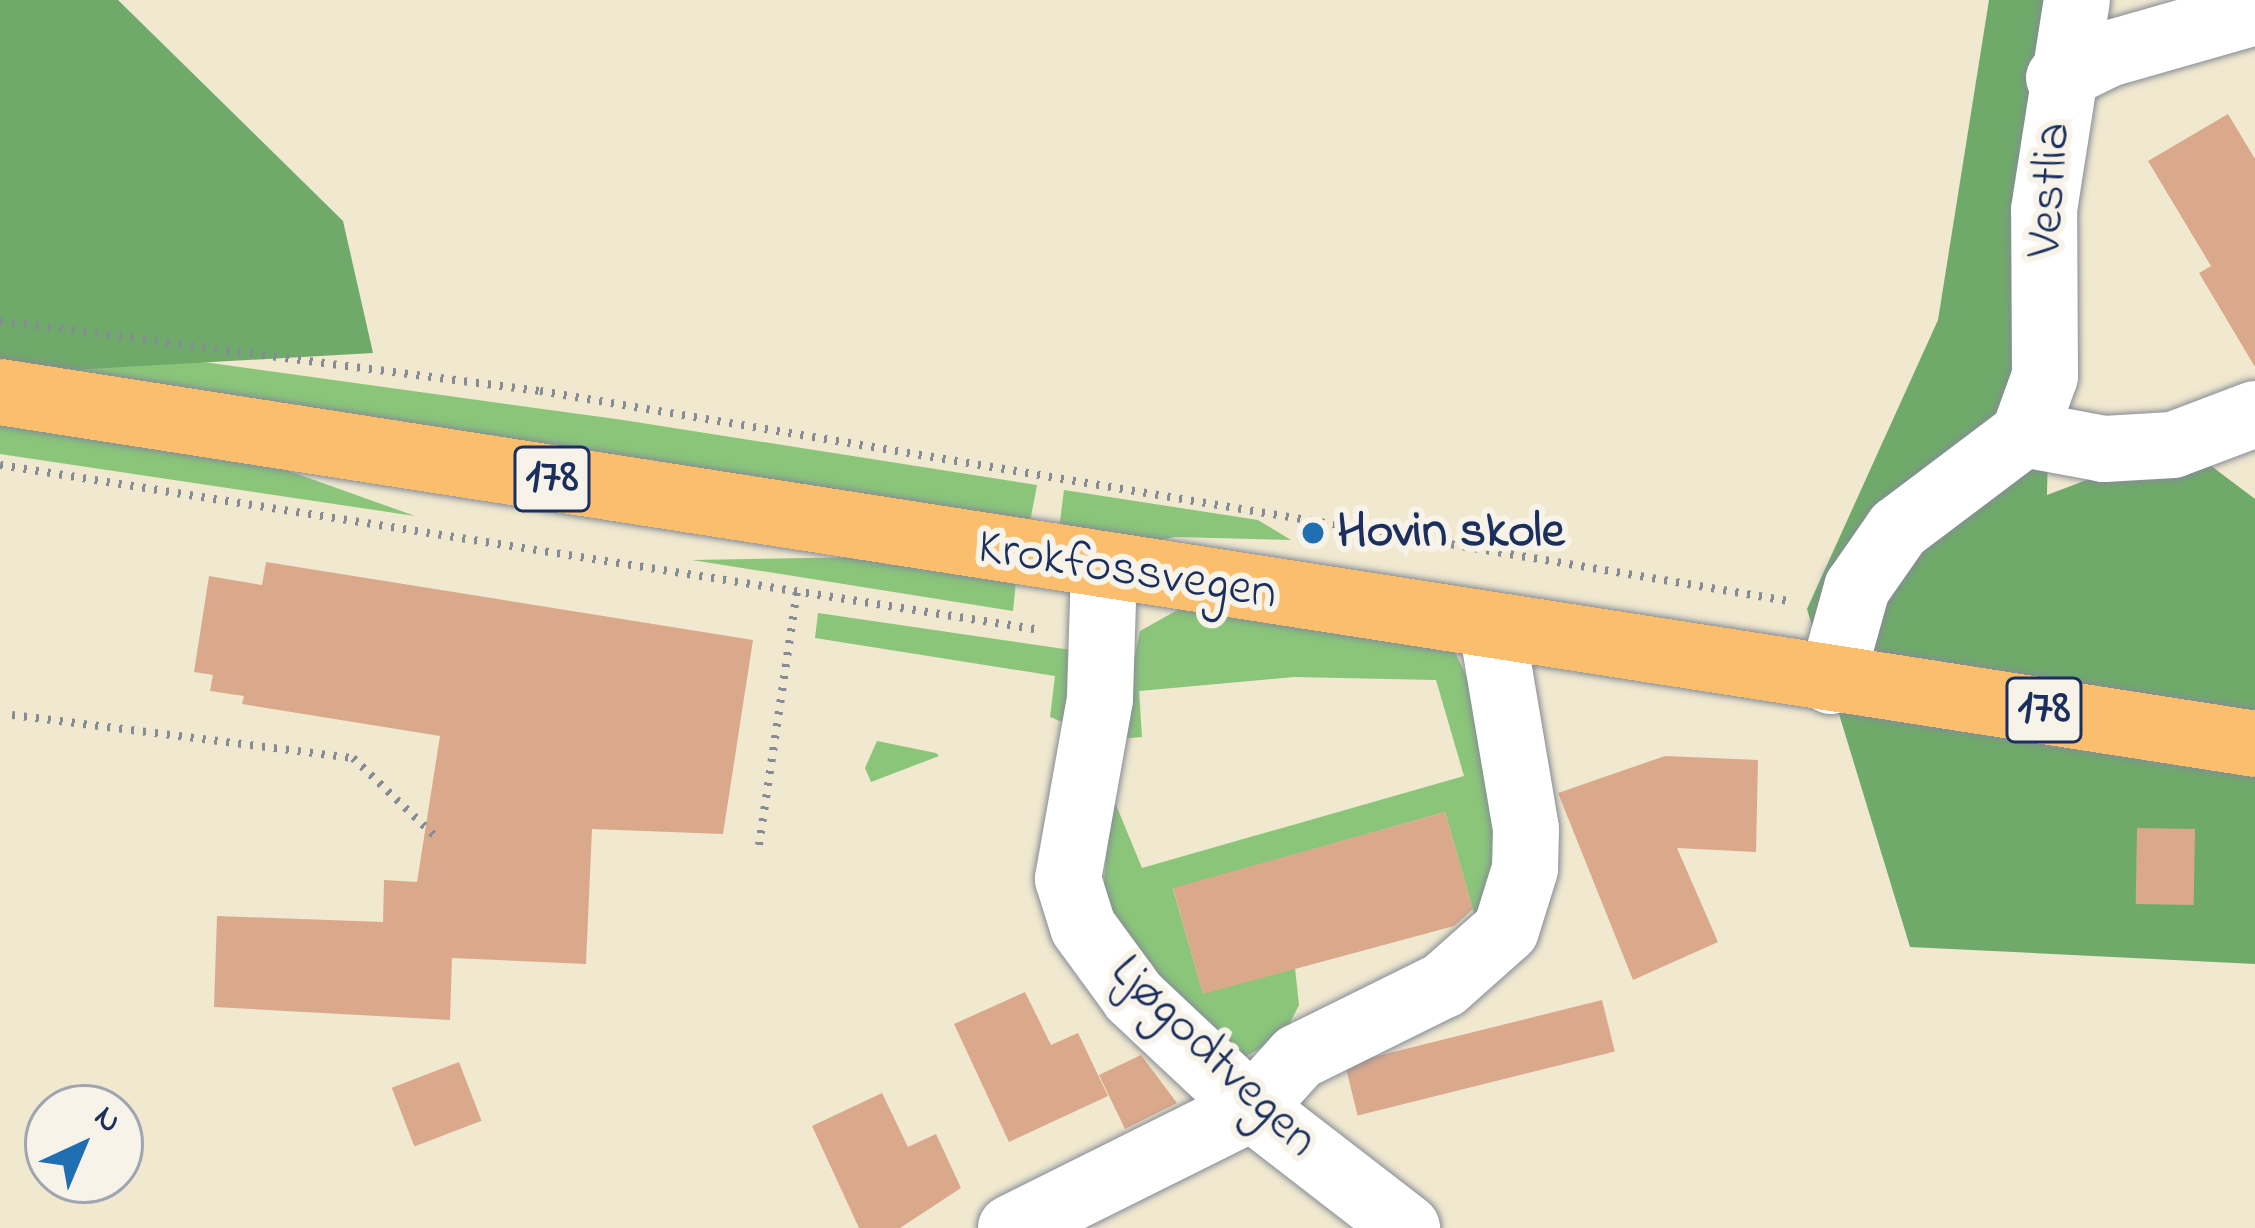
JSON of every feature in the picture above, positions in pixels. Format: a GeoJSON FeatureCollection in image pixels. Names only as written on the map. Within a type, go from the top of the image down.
{"type":"FeatureCollection","features":[{"type":"Feature","properties":{"kind":"main road","name":"Krokfossvegen"},"geometry":{"type":"LineString","coordinates":[[0,392],[1103,569],[2255,744]]}},
{"type":"Feature","properties":{"kind":"street"},"geometry":{"type":"LineString","coordinates":[[2059,78],[2077,0]]}},
{"type":"Feature","properties":{"kind":"street","name":"Vestlia"},"geometry":{"type":"LineString","coordinates":[[2024,434],[2045,376],[2044,210],[2059,78],[2108,54],[2255,12]]}},
{"type":"Feature","properties":{"kind":"street"},"geometry":{"type":"LineString","coordinates":[[1832,681],[1857,588],[1898,529],[2024,434],[2104,449],[2173,445],[2255,414]]}},
{"type":"Feature","properties":{"kind":"street","name":"Ljøgodtvegen"},"geometry":{"type":"LineString","coordinates":[[1103,569],[1100,699],[1068,879],[1082,928],[1134,997],[1252,1108],[1407,1228]]}},
{"type":"Feature","properties":{"kind":"street"},"geometry":{"type":"LineString","coordinates":[[1011,1228],[1252,1108],[1298,1057],[1444,985],[1506,930],[1525,869],[1526,829],[1492,629]]}},
{"type":"Feature","properties":{"kind":"path"},"geometry":{"type":"LineString","coordinates":[[0,321],[540,391],[1851,612]]}},
{"type":"Feature","properties":{"kind":"path"},"geometry":{"type":"LineString","coordinates":[[0,465],[1102,639]]}},
{"type":"Feature","properties":{"kind":"path"},"geometry":{"type":"LineString","coordinates":[[759,845],[797,592]]}},
{"type":"Feature","properties":{"kind":"path"},"geometry":{"type":"LineString","coordinates":[[12,715],[353,758],[439,840]]}},
{"type":"Feature","properties":{"kind":"green space"},"geometry":{"type":"Polygon","coordinates":[[[0,0],[118,0],[343,221],[373,353],[0,374],[0,0]]]}},
{"type":"Feature","properties":{"kind":"green space"},"geometry":{"type":"Polygon","coordinates":[[[1989,0],[2072,0],[2052,256],[2047,495],[2182,444],[2255,499],[2255,964],[1910,947],[1807,609],[1938,320],[1989,0]]]}},
{"type":"Feature","properties":{"kind":"green space"},"geometry":{"type":"Polygon","coordinates":[[[0,334],[623,420],[1037,485],[1030,522],[0,361],[0,334]]]}},
{"type":"Feature","properties":{"kind":"green space"},"geometry":{"type":"Polygon","coordinates":[[[0,420],[261,461],[415,516],[0,454],[0,420]]]}},
{"type":"Feature","properties":{"kind":"green space"},"geometry":{"type":"Polygon","coordinates":[[[1064,490],[1258,520],[1291,540],[1175,537],[1141,544],[1059,529],[1064,490]]]}},
{"type":"Feature","properties":{"kind":"green space"},"geometry":{"type":"Polygon","coordinates":[[[871,557],[1016,582],[1013,611],[692,560],[871,557]]]}},
{"type":"Feature","properties":{"kind":"green space"},"geometry":{"type":"Polygon","coordinates":[[[1181,608],[1455,652],[1490,727],[1499,889],[1476,920],[1445,812],[1173,889],[1203,993],[1295,968],[1299,1005],[1284,1035],[1238,1061],[1100,924],[1112,795],[1142,868],[1464,776],[1436,680],[1294,677],[1139,691],[1142,737],[1118,739],[1140,631],[1181,608]]]}},
{"type":"Feature","properties":{"kind":"green space"},"geometry":{"type":"Polygon","coordinates":[[[818,613],[1085,652],[1070,725],[1050,717],[1055,676],[815,638],[818,613]]]}},
{"type":"Feature","properties":{"kind":"green space"},"geometry":{"type":"Polygon","coordinates":[[[877,741],[939,756],[871,782],[865,768],[877,741]]]}},
{"type":"Feature","properties":{"kind":"building"},"geometry":{"type":"Polygon","coordinates":[[[2228,114],[2255,159],[2255,367],[2199,273],[2211,266],[2148,161],[2228,114]]]}},
{"type":"Feature","properties":{"kind":"building"},"geometry":{"type":"Polygon","coordinates":[[[266,562],[753,640],[723,834],[592,829],[586,964],[452,958],[450,1020],[214,1007],[217,916],[383,922],[384,880],[417,882],[440,736],[242,704],[244,696],[210,691],[213,675],[194,672],[209,576],[262,585],[266,562]]]}},
{"type":"Feature","properties":{"kind":"building"},"geometry":{"type":"Polygon","coordinates":[[[1665,756],[1758,760],[1756,852],[1677,848],[1718,942],[1633,980],[1558,793],[1665,756]]]}},
{"type":"Feature","properties":{"kind":"building"},"geometry":{"type":"Polygon","coordinates":[[[1445,812],[1473,909],[1454,926],[1203,994],[1173,888],[1445,812]]]}},
{"type":"Feature","properties":{"kind":"building"},"geometry":{"type":"Polygon","coordinates":[[[2137,828],[2195,829],[2194,905],[2136,904],[2137,828]]]}},
{"type":"Feature","properties":{"kind":"building"},"geometry":{"type":"Polygon","coordinates":[[[1025,992],[1051,1045],[1078,1033],[1108,1096],[1009,1142],[954,1024],[1025,992]]]}},
{"type":"Feature","properties":{"kind":"building"},"geometry":{"type":"Polygon","coordinates":[[[1602,1000],[1615,1051],[1358,1116],[1345,1064],[1602,1000]]]}},
{"type":"Feature","properties":{"kind":"building"},"geometry":{"type":"Polygon","coordinates":[[[1141,1055],[1177,1103],[1125,1129],[1099,1075],[1141,1055]]]}},
{"type":"Feature","properties":{"kind":"building"},"geometry":{"type":"Polygon","coordinates":[[[459,1062],[482,1121],[414,1147],[392,1088],[459,1062]]]}},
{"type":"Feature","properties":{"kind":"building"},"geometry":{"type":"Polygon","coordinates":[[[882,1093],[908,1147],[936,1134],[961,1188],[900,1228],[859,1228],[812,1126],[882,1093]]]}},
{"type":"Feature","properties":{"kind":"place","name":"Hovin skole"},"geometry":{"type":"Point","coordinates":[1313,533]}}]}
